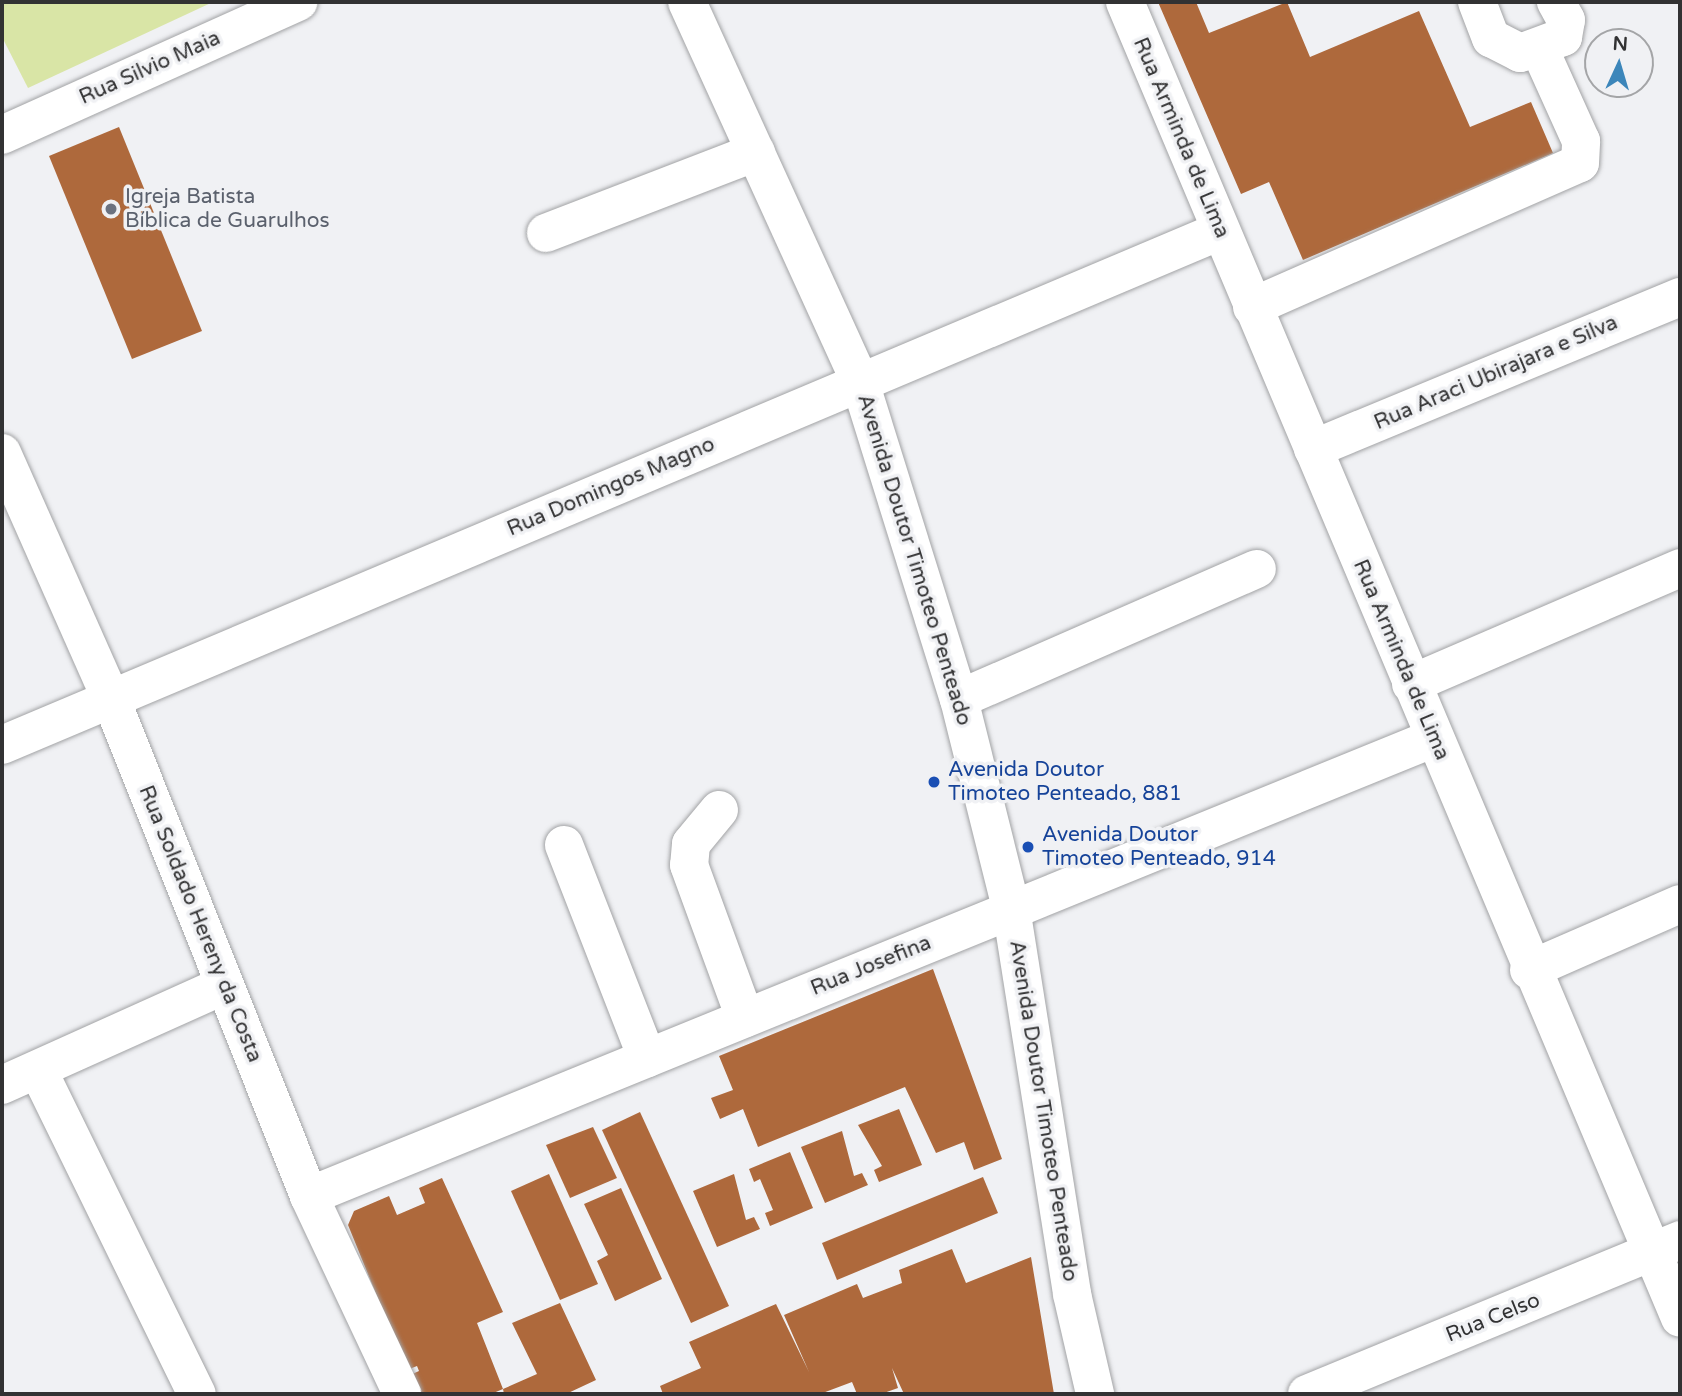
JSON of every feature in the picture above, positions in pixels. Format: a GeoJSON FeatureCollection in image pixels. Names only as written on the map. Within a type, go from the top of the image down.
{"type":"FeatureCollection","features":[{"type":"Feature","properties":{"kind":"street","name":"Rua Silvio Maia"},"geometry":{"type":"LineString","coordinates":[[2,135],[298,2]]}},
{"type":"Feature","properties":{"kind":"street","name":"Avenida Doutor Timoteo Penteado"},"geometry":{"type":"LineString","coordinates":[[687,2],[860,382],[959,699],[1011,908],[1072,1294],[1095,1394]]}},
{"type":"Feature","properties":{"kind":"street","name":"Rua Arminda de Lima"},"geometry":{"type":"LineString","coordinates":[[1125,2],[1529,970],[1666,1246],[1680,1318]]}},
{"type":"Feature","properties":{"kind":"street"},"geometry":{"type":"LineString","coordinates":[[1477,2],[1491,38],[1510,51],[1539,48],[1567,30],[1556,2]]}},
{"type":"Feature","properties":{"kind":"street"},"geometry":{"type":"LineString","coordinates":[[1252,307],[1580,163],[1581,141],[1539,48]]}},
{"type":"Feature","properties":{"kind":"street"},"geometry":{"type":"LineString","coordinates":[[546,233],[755,152]]}},
{"type":"Feature","properties":{"kind":"street","name":"Rua Domingos Magno"},"geometry":{"type":"LineString","coordinates":[[2,745],[1220,232]]}},
{"type":"Feature","properties":{"kind":"street","name":"Rua Araci Ubirajara e Silva"},"geometry":{"type":"LineString","coordinates":[[1312,449],[1680,297]]}},
{"type":"Feature","properties":{"kind":"street","name":"Rua Soldado Hereny da Costa"},"geometry":{"type":"LineString","coordinates":[[2,453],[111,699],[309,1196],[402,1394]]}},
{"type":"Feature","properties":{"kind":"street"},"geometry":{"type":"LineString","coordinates":[[1411,684],[1680,568]]}},
{"type":"Feature","properties":{"kind":"street"},"geometry":{"type":"LineString","coordinates":[[959,699],[1257,569]]}},
{"type":"Feature","properties":{"kind":"street","name":"Rua Josefina"},"geometry":{"type":"LineString","coordinates":[[309,1196],[1434,738]]}},
{"type":"Feature","properties":{"kind":"street"},"geometry":{"type":"LineString","coordinates":[[719,810],[691,844],[688,865],[745,1018]]}},
{"type":"Feature","properties":{"kind":"street"},"geometry":{"type":"LineString","coordinates":[[564,845],[647,1058]]}},
{"type":"Feature","properties":{"kind":"street"},"geometry":{"type":"LineString","coordinates":[[1529,970],[1680,904]]}},
{"type":"Feature","properties":{"kind":"street"},"geometry":{"type":"LineString","coordinates":[[2,1085],[224,985]]}},
{"type":"Feature","properties":{"kind":"street"},"geometry":{"type":"LineString","coordinates":[[38,1070],[197,1394]]}},
{"type":"Feature","properties":{"kind":"street","name":"Rua Celso"},"geometry":{"type":"LineString","coordinates":[[1307,1394],[1666,1246]]}},
{"type":"Feature","properties":{"kind":"green space"},"geometry":{"type":"Polygon","coordinates":[[[2,2],[213,2],[28,88],[2,37],[2,2]]]}},
{"type":"Feature","properties":{"kind":"building"},"geometry":{"type":"Polygon","coordinates":[[[1158,2],[1196,2],[1209,33],[1287,2],[1310,57],[1419,11],[1470,127],[1531,102],[1553,153],[1303,260],[1269,182],[1241,194],[1158,2]]]}},
{"type":"Feature","properties":{"kind":"building","name":"Igreja Batista Bíblica de Guarulhos"},"geometry":{"type":"Polygon","coordinates":[[[119,127],[202,331],[132,359],[49,156],[119,127]]]}},
{"type":"Feature","properties":{"kind":"building"},"geometry":{"type":"Polygon","coordinates":[[[933,969],[1002,1159],[974,1170],[964,1142],[936,1153],[905,1087],[758,1147],[743,1109],[720,1119],[711,1098],[733,1090],[719,1056],[933,969]]]}},
{"type":"Feature","properties":{"kind":"building"},"geometry":{"type":"Polygon","coordinates":[[[899,1109],[922,1165],[879,1182],[874,1170],[882,1166],[858,1125],[899,1109]]]}},
{"type":"Feature","properties":{"kind":"building"},"geometry":{"type":"Polygon","coordinates":[[[640,1112],[729,1306],[691,1323],[602,1130],[640,1112]]]}},
{"type":"Feature","properties":{"kind":"building"},"geometry":{"type":"Polygon","coordinates":[[[593,1127],[617,1178],[570,1198],[546,1145],[593,1127]]]}},
{"type":"Feature","properties":{"kind":"building"},"geometry":{"type":"Polygon","coordinates":[[[842,1131],[854,1176],[862,1173],[868,1185],[825,1203],[801,1147],[842,1131]]]}},
{"type":"Feature","properties":{"kind":"building"},"geometry":{"type":"Polygon","coordinates":[[[790,1152],[813,1208],[770,1226],[765,1213],[773,1210],[760,1179],[754,1182],[749,1169],[790,1152]]]}},
{"type":"Feature","properties":{"kind":"building"},"geometry":{"type":"Polygon","coordinates":[[[549,1174],[598,1284],[560,1300],[511,1191],[549,1174]]]}},
{"type":"Feature","properties":{"kind":"building"},"geometry":{"type":"Polygon","coordinates":[[[734,1174],[746,1220],[754,1217],[760,1229],[717,1247],[693,1191],[734,1174]]]}},
{"type":"Feature","properties":{"kind":"building"},"geometry":{"type":"Polygon","coordinates":[[[983,1177],[998,1213],[837,1280],[822,1243],[983,1177]]]}},
{"type":"Feature","properties":{"kind":"building"},"geometry":{"type":"Polygon","coordinates":[[[442,1178],[503,1312],[477,1323],[503,1389],[491,1394],[416,1394],[408,1376],[419,1371],[417,1366],[407,1370],[348,1225],[354,1211],[389,1196],[397,1215],[425,1203],[419,1188],[442,1178]]]}},
{"type":"Feature","properties":{"kind":"building"},"geometry":{"type":"Polygon","coordinates":[[[621,1188],[662,1279],[615,1301],[597,1261],[608,1255],[584,1204],[621,1188]]]}},
{"type":"Feature","properties":{"kind":"building"},"geometry":{"type":"Polygon","coordinates":[[[952,1249],[966,1283],[1031,1257],[1054,1394],[904,1394],[892,1368],[898,1388],[881,1394],[857,1394],[852,1382],[820,1394],[663,1394],[660,1386],[701,1368],[689,1342],[776,1304],[809,1372],[784,1315],[857,1284],[863,1298],[902,1283],[899,1270],[952,1249]]]}},
{"type":"Feature","properties":{"kind":"building"},"geometry":{"type":"Polygon","coordinates":[[[560,1303],[596,1380],[566,1394],[504,1394],[503,1389],[537,1374],[512,1323],[560,1303]]]}},
{"type":"Feature","properties":{"kind":"place","name":"Igreja Batista Bíblica de Guarulhos"},"geometry":{"type":"Point","coordinates":[111,209]}},
{"type":"Feature","properties":{"kind":"place","name":"Avenida Doutor Timoteo Penteado, 881"},"geometry":{"type":"Point","coordinates":[934,782]}},
{"type":"Feature","properties":{"kind":"place","name":"Avenida Doutor Timoteo Penteado, 914"},"geometry":{"type":"Point","coordinates":[1028,847]}}]}
